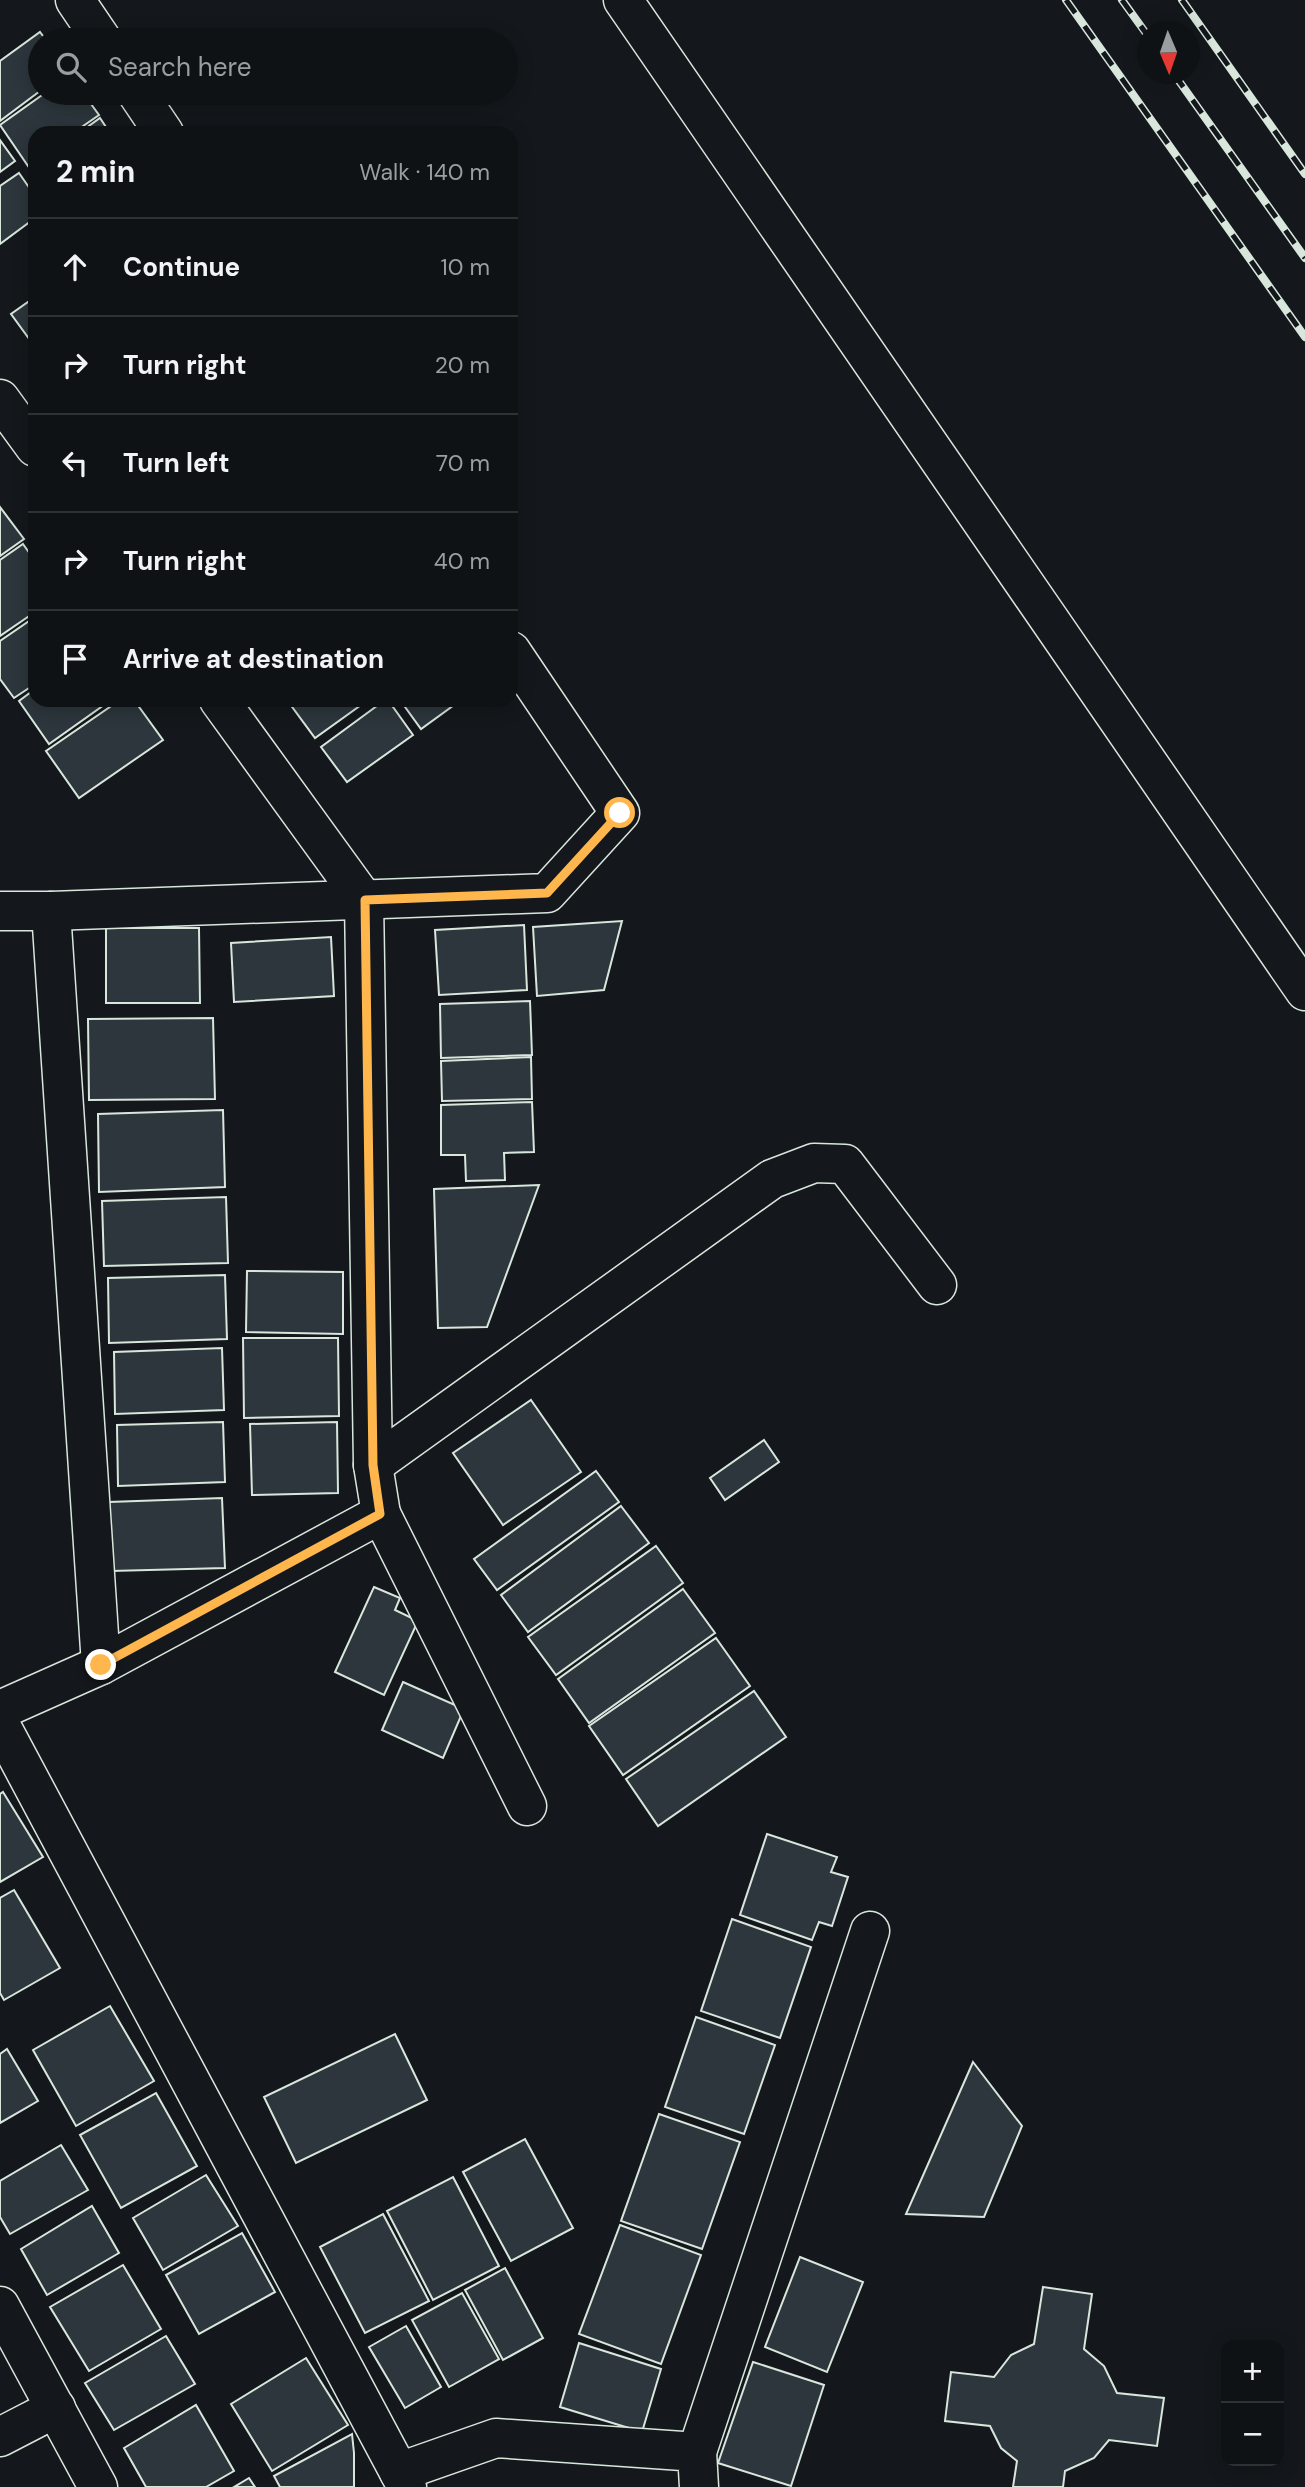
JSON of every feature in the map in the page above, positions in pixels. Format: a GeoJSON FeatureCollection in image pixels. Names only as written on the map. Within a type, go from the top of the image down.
{"type":"FeatureCollection","features":[{"type":"Feature","properties":{"kind":"street"},"geometry":{"type":"LineString","coordinates":[[75,0],[94,28]]}},
{"type":"Feature","properties":{"kind":"street"},"geometry":{"type":"LineString","coordinates":[[623,0],[1305,991]]}},
{"type":"Feature","properties":{"kind":"street"},"geometry":{"type":"LineString","coordinates":[[145,105],[159,126]]}},
{"type":"Feature","properties":{"kind":"street"},"geometry":{"type":"LineString","coordinates":[[0,399],[28,437]]}},
{"type":"Feature","properties":{"kind":"street"},"geometry":{"type":"LineString","coordinates":[[0,911],[547,893],[620,813],[518,661]]}},
{"type":"Feature","properties":{"kind":"street"},"geometry":{"type":"LineString","coordinates":[[224,707],[365,900],[373,1465],[380,1514],[527,1806]]}},
{"type":"Feature","properties":{"kind":"street"},"geometry":{"type":"LineString","coordinates":[[51,911],[101,1665]]}},
{"type":"Feature","properties":{"kind":"street"},"geometry":{"type":"LineString","coordinates":[[373,1465],[772,1179],[814,1163],[845,1164],[937,1285]]}},
{"type":"Feature","properties":{"kind":"street"},"geometry":{"type":"LineString","coordinates":[[0,1710],[101,1665],[380,1514]]}},
{"type":"Feature","properties":{"kind":"street"},"geometry":{"type":"LineString","coordinates":[[0,1724],[403,2479],[496,2438],[698,2469],[870,1931]]}},
{"type":"Feature","properties":{"kind":"street"},"geometry":{"type":"LineString","coordinates":[[0,2306],[98,2487]]}},
{"type":"Feature","properties":{"kind":"street"},"geometry":{"type":"LineString","coordinates":[[0,2437],[56,2408]]}},
{"type":"Feature","properties":{"kind":"building"},"geometry":{"type":"Polygon","coordinates":[[[28,41],[28,100],[0,121],[0,61],[28,41]]]}},
{"type":"Feature","properties":{"kind":"building"},"geometry":{"type":"Polygon","coordinates":[[[28,105],[92,105],[99,115],[83,126],[28,126],[28,166],[0,125],[28,105]]]}},
{"type":"Feature","properties":{"kind":"building"},"geometry":{"type":"Polygon","coordinates":[[[100,118],[105,126],[89,126],[100,118]]]}},
{"type":"Feature","properties":{"kind":"building"},"geometry":{"type":"Polygon","coordinates":[[[0,140],[15,161],[0,172],[0,140]]]}},
{"type":"Feature","properties":{"kind":"building"},"geometry":{"type":"Polygon","coordinates":[[[19,173],[28,186],[28,223],[0,244],[0,186],[19,173]]]}},
{"type":"Feature","properties":{"kind":"building"},"geometry":{"type":"Polygon","coordinates":[[[28,302],[28,337],[11,314],[28,302]]]}},
{"type":"Feature","properties":{"kind":"building"},"geometry":{"type":"Polygon","coordinates":[[[0,507],[24,539],[0,556],[0,507]]]}},
{"type":"Feature","properties":{"kind":"building"},"geometry":{"type":"Polygon","coordinates":[[[23,544],[28,551],[28,617],[0,636],[0,560],[23,544]]]}},
{"type":"Feature","properties":{"kind":"building"},"geometry":{"type":"Polygon","coordinates":[[[28,622],[28,689],[14,698],[0,679],[0,641],[28,622]]]}},
{"type":"Feature","properties":{"kind":"building"},"geometry":{"type":"Polygon","coordinates":[[[28,694],[28,707],[101,707],[49,744],[19,701],[28,694]]]}},
{"type":"Feature","properties":{"kind":"building"},"geometry":{"type":"Polygon","coordinates":[[[110,707],[139,707],[163,740],[79,798],[46,751],[110,707]]]}},
{"type":"Feature","properties":{"kind":"building"},"geometry":{"type":"Polygon","coordinates":[[[292,707],[358,707],[315,738],[292,707]]]}},
{"type":"Feature","properties":{"kind":"building"},"geometry":{"type":"Polygon","coordinates":[[[375,707],[393,707],[413,735],[347,782],[321,747],[375,707]]]}},
{"type":"Feature","properties":{"kind":"building"},"geometry":{"type":"Polygon","coordinates":[[[405,707],[451,707],[421,729],[405,707]]]}},
{"type":"Feature","properties":{"kind":"building"},"geometry":{"type":"Polygon","coordinates":[[[622,921],[604,990],[537,996],[533,927],[622,921]]]}},
{"type":"Feature","properties":{"kind":"building"},"geometry":{"type":"Polygon","coordinates":[[[524,925],[527,990],[439,995],[435,930],[524,925]]]}},
{"type":"Feature","properties":{"kind":"building"},"geometry":{"type":"Polygon","coordinates":[[[106,928],[199,928],[200,1003],[106,1003],[106,928]]]}},
{"type":"Feature","properties":{"kind":"building"},"geometry":{"type":"Polygon","coordinates":[[[331,937],[334,996],[234,1002],[231,943],[331,937]]]}},
{"type":"Feature","properties":{"kind":"building"},"geometry":{"type":"Polygon","coordinates":[[[530,1001],[532,1055],[441,1058],[440,1004],[530,1001]]]}},
{"type":"Feature","properties":{"kind":"building"},"geometry":{"type":"Polygon","coordinates":[[[213,1018],[215,1099],[89,1100],[88,1019],[213,1018]]]}},
{"type":"Feature","properties":{"kind":"building"},"geometry":{"type":"Polygon","coordinates":[[[531,1057],[532,1099],[442,1101],[441,1061],[531,1057]]]}},
{"type":"Feature","properties":{"kind":"building"},"geometry":{"type":"Polygon","coordinates":[[[532,1102],[534,1152],[504,1153],[505,1180],[466,1181],[465,1155],[441,1155],[441,1105],[532,1102]]]}},
{"type":"Feature","properties":{"kind":"building"},"geometry":{"type":"Polygon","coordinates":[[[223,1110],[225,1187],[99,1192],[98,1114],[223,1110]]]}},
{"type":"Feature","properties":{"kind":"building"},"geometry":{"type":"Polygon","coordinates":[[[539,1185],[487,1327],[438,1328],[434,1189],[539,1185]]]}},
{"type":"Feature","properties":{"kind":"building"},"geometry":{"type":"Polygon","coordinates":[[[226,1197],[228,1263],[104,1266],[102,1201],[226,1197]]]}},
{"type":"Feature","properties":{"kind":"building"},"geometry":{"type":"Polygon","coordinates":[[[247,1271],[343,1272],[343,1334],[246,1332],[247,1271]]]}},
{"type":"Feature","properties":{"kind":"building"},"geometry":{"type":"Polygon","coordinates":[[[225,1275],[227,1339],[109,1343],[108,1278],[225,1275]]]}},
{"type":"Feature","properties":{"kind":"building"},"geometry":{"type":"Polygon","coordinates":[[[243,1338],[338,1338],[339,1416],[244,1418],[243,1338]]]}},
{"type":"Feature","properties":{"kind":"building"},"geometry":{"type":"Polygon","coordinates":[[[222,1348],[224,1410],[115,1414],[114,1352],[222,1348]]]}},
{"type":"Feature","properties":{"kind":"building"},"geometry":{"type":"Polygon","coordinates":[[[531,1400],[581,1472],[503,1525],[453,1453],[531,1400]]]}},
{"type":"Feature","properties":{"kind":"building"},"geometry":{"type":"Polygon","coordinates":[[[223,1422],[225,1482],[118,1486],[117,1425],[223,1422]]]}},
{"type":"Feature","properties":{"kind":"building"},"geometry":{"type":"Polygon","coordinates":[[[337,1422],[338,1493],[252,1495],[250,1424],[337,1422]]]}},
{"type":"Feature","properties":{"kind":"building"},"geometry":{"type":"Polygon","coordinates":[[[764,1440],[779,1462],[725,1500],[710,1478],[764,1440]]]}},
{"type":"Feature","properties":{"kind":"building"},"geometry":{"type":"Polygon","coordinates":[[[596,1471],[619,1502],[497,1590],[474,1559],[596,1471]]]}},
{"type":"Feature","properties":{"kind":"building"},"geometry":{"type":"Polygon","coordinates":[[[222,1498],[225,1568],[111,1571],[109,1502],[222,1498]]]}},
{"type":"Feature","properties":{"kind":"building"},"geometry":{"type":"Polygon","coordinates":[[[621,1506],[649,1543],[528,1632],[501,1595],[621,1506]]]}},
{"type":"Feature","properties":{"kind":"building"},"geometry":{"type":"Polygon","coordinates":[[[656,1546],[683,1583],[556,1675],[528,1637],[656,1546]]]}},
{"type":"Feature","properties":{"kind":"building"},"geometry":{"type":"Polygon","coordinates":[[[374,1587],[400,1598],[395,1610],[418,1621],[384,1695],[335,1672],[374,1587]]]}},
{"type":"Feature","properties":{"kind":"building"},"geometry":{"type":"Polygon","coordinates":[[[683,1589],[715,1633],[589,1723],[558,1679],[683,1589]]]}},
{"type":"Feature","properties":{"kind":"building"},"geometry":{"type":"Polygon","coordinates":[[[716,1638],[750,1686],[623,1775],[589,1726],[716,1638]]]}},
{"type":"Feature","properties":{"kind":"building"},"geometry":{"type":"Polygon","coordinates":[[[403,1682],[464,1709],[443,1758],[382,1730],[403,1682]]]}},
{"type":"Feature","properties":{"kind":"building"},"geometry":{"type":"Polygon","coordinates":[[[754,1691],[786,1737],[658,1826],[626,1779],[754,1691]]]}},
{"type":"Feature","properties":{"kind":"building"},"geometry":{"type":"Polygon","coordinates":[[[3,1792],[43,1857],[0,1882],[0,1794],[3,1792]]]}},
{"type":"Feature","properties":{"kind":"building"},"geometry":{"type":"Polygon","coordinates":[[[767,1834],[837,1857],[831,1872],[848,1877],[832,1926],[819,1922],[812,1940],[740,1915],[767,1834]]]}},
{"type":"Feature","properties":{"kind":"building"},"geometry":{"type":"Polygon","coordinates":[[[14,1890],[60,1968],[4,2000],[0,1993],[0,1898],[14,1890]]]}},
{"type":"Feature","properties":{"kind":"building"},"geometry":{"type":"Polygon","coordinates":[[[732,1919],[811,1947],[780,2038],[701,2011],[732,1919]]]}},
{"type":"Feature","properties":{"kind":"building"},"geometry":{"type":"Polygon","coordinates":[[[110,2006],[154,2081],[76,2126],[33,2050],[110,2006]]]}},
{"type":"Feature","properties":{"kind":"building"},"geometry":{"type":"Polygon","coordinates":[[[696,2017],[775,2045],[744,2134],[665,2107],[696,2017]]]}},
{"type":"Feature","properties":{"kind":"building"},"geometry":{"type":"Polygon","coordinates":[[[395,2034],[427,2100],[296,2163],[264,2097],[395,2034]]]}},
{"type":"Feature","properties":{"kind":"building"},"geometry":{"type":"Polygon","coordinates":[[[7,2049],[38,2101],[0,2123],[0,2054],[7,2049]]]}},
{"type":"Feature","properties":{"kind":"building"},"geometry":{"type":"Polygon","coordinates":[[[973,2062],[1022,2126],[984,2217],[906,2214],[973,2062]]]}},
{"type":"Feature","properties":{"kind":"building"},"geometry":{"type":"Polygon","coordinates":[[[156,2093],[197,2166],[121,2208],[80,2135],[156,2093]]]}},
{"type":"Feature","properties":{"kind":"building"},"geometry":{"type":"Polygon","coordinates":[[[659,2114],[740,2142],[702,2249],[621,2221],[659,2114]]]}},
{"type":"Feature","properties":{"kind":"building"},"geometry":{"type":"Polygon","coordinates":[[[525,2139],[573,2228],[511,2261],[463,2172],[525,2139]]]}},
{"type":"Feature","properties":{"kind":"building"},"geometry":{"type":"Polygon","coordinates":[[[61,2145],[88,2190],[10,2234],[0,2217],[0,2181],[61,2145]]]}},
{"type":"Feature","properties":{"kind":"building"},"geometry":{"type":"Polygon","coordinates":[[[206,2175],[238,2226],[163,2270],[133,2218],[206,2175]]]}},
{"type":"Feature","properties":{"kind":"building"},"geometry":{"type":"Polygon","coordinates":[[[453,2177],[499,2266],[433,2300],[387,2211],[453,2177]]]}},
{"type":"Feature","properties":{"kind":"building"},"geometry":{"type":"Polygon","coordinates":[[[92,2206],[119,2253],[47,2295],[21,2249],[92,2206]]]}},
{"type":"Feature","properties":{"kind":"building"},"geometry":{"type":"Polygon","coordinates":[[[383,2214],[429,2301],[365,2333],[320,2247],[383,2214]]]}},
{"type":"Feature","properties":{"kind":"building"},"geometry":{"type":"Polygon","coordinates":[[[620,2225],[701,2255],[661,2364],[579,2334],[620,2225]]]}},
{"type":"Feature","properties":{"kind":"building"},"geometry":{"type":"Polygon","coordinates":[[[242,2233],[275,2292],[199,2334],[166,2275],[242,2233]]]}},
{"type":"Feature","properties":{"kind":"building"},"geometry":{"type":"Polygon","coordinates":[[[800,2257],[863,2282],[827,2372],[765,2347],[800,2257]]]}},
{"type":"Feature","properties":{"kind":"building"},"geometry":{"type":"Polygon","coordinates":[[[123,2265],[161,2329],[89,2371],[50,2307],[123,2265]]]}},
{"type":"Feature","properties":{"kind":"building"},"geometry":{"type":"Polygon","coordinates":[[[505,2268],[543,2338],[503,2360],[465,2290],[505,2268]]]}},
{"type":"Feature","properties":{"kind":"building"},"geometry":{"type":"Polygon","coordinates":[[[1043,2287],[1092,2294],[1084,2349],[1104,2366],[1117,2393],[1164,2398],[1157,2446],[1109,2440],[1094,2458],[1065,2471],[1063,2487],[1013,2487],[1017,2461],[1001,2448],[990,2426],[945,2421],[951,2372],[994,2377],[1011,2355],[1034,2344],[1043,2287]]]}},
{"type":"Feature","properties":{"kind":"building"},"geometry":{"type":"Polygon","coordinates":[[[462,2293],[499,2359],[449,2387],[412,2320],[462,2293]]]}},
{"type":"Feature","properties":{"kind":"building"},"geometry":{"type":"Polygon","coordinates":[[[406,2326],[441,2387],[405,2408],[369,2347],[406,2326]]]}},
{"type":"Feature","properties":{"kind":"building"},"geometry":{"type":"Polygon","coordinates":[[[166,2336],[195,2384],[114,2430],[85,2383],[166,2336]]]}},
{"type":"Feature","properties":{"kind":"building"},"geometry":{"type":"Polygon","coordinates":[[[579,2343],[661,2369],[642,2432],[560,2407],[579,2343]]]}},
{"type":"Feature","properties":{"kind":"building"},"geometry":{"type":"Polygon","coordinates":[[[306,2358],[348,2425],[272,2471],[231,2404],[306,2358]]]}},
{"type":"Feature","properties":{"kind":"building"},"geometry":{"type":"Polygon","coordinates":[[[753,2362],[824,2385],[791,2486],[718,2463],[753,2362]]]}},
{"type":"Feature","properties":{"kind":"building"},"geometry":{"type":"Polygon","coordinates":[[[196,2405],[234,2471],[206,2487],[146,2487],[124,2448],[196,2405]]]}},
{"type":"Feature","properties":{"kind":"building"},"geometry":{"type":"Polygon","coordinates":[[[352,2434],[354,2487],[280,2487],[274,2476],[352,2434]]]}},
{"type":"Feature","properties":{"kind":"building"},"geometry":{"type":"Polygon","coordinates":[[[249,2478],[255,2487],[234,2487],[249,2478]]]}},
{"type":"Feature","properties":{"kind":"railway"},"geometry":{"type":"LineString","coordinates":[[1066,0],[1305,337]]}},
{"type":"Feature","properties":{"kind":"railway"},"geometry":{"type":"LineString","coordinates":[[1122,0],[1137,21]]}},
{"type":"Feature","properties":{"kind":"railway"},"geometry":{"type":"LineString","coordinates":[[1182,0],[1305,174]]}},
{"type":"Feature","properties":{"kind":"railway"},"geometry":{"type":"LineString","coordinates":[[1181,84],[1305,258]]}},
{"type":"Feature","properties":{"kind":"route"},"geometry":{"type":"LineString","coordinates":[[101,1665],[380,1514],[373,1465],[365,900],[547,893],[620,813]]}}]}
